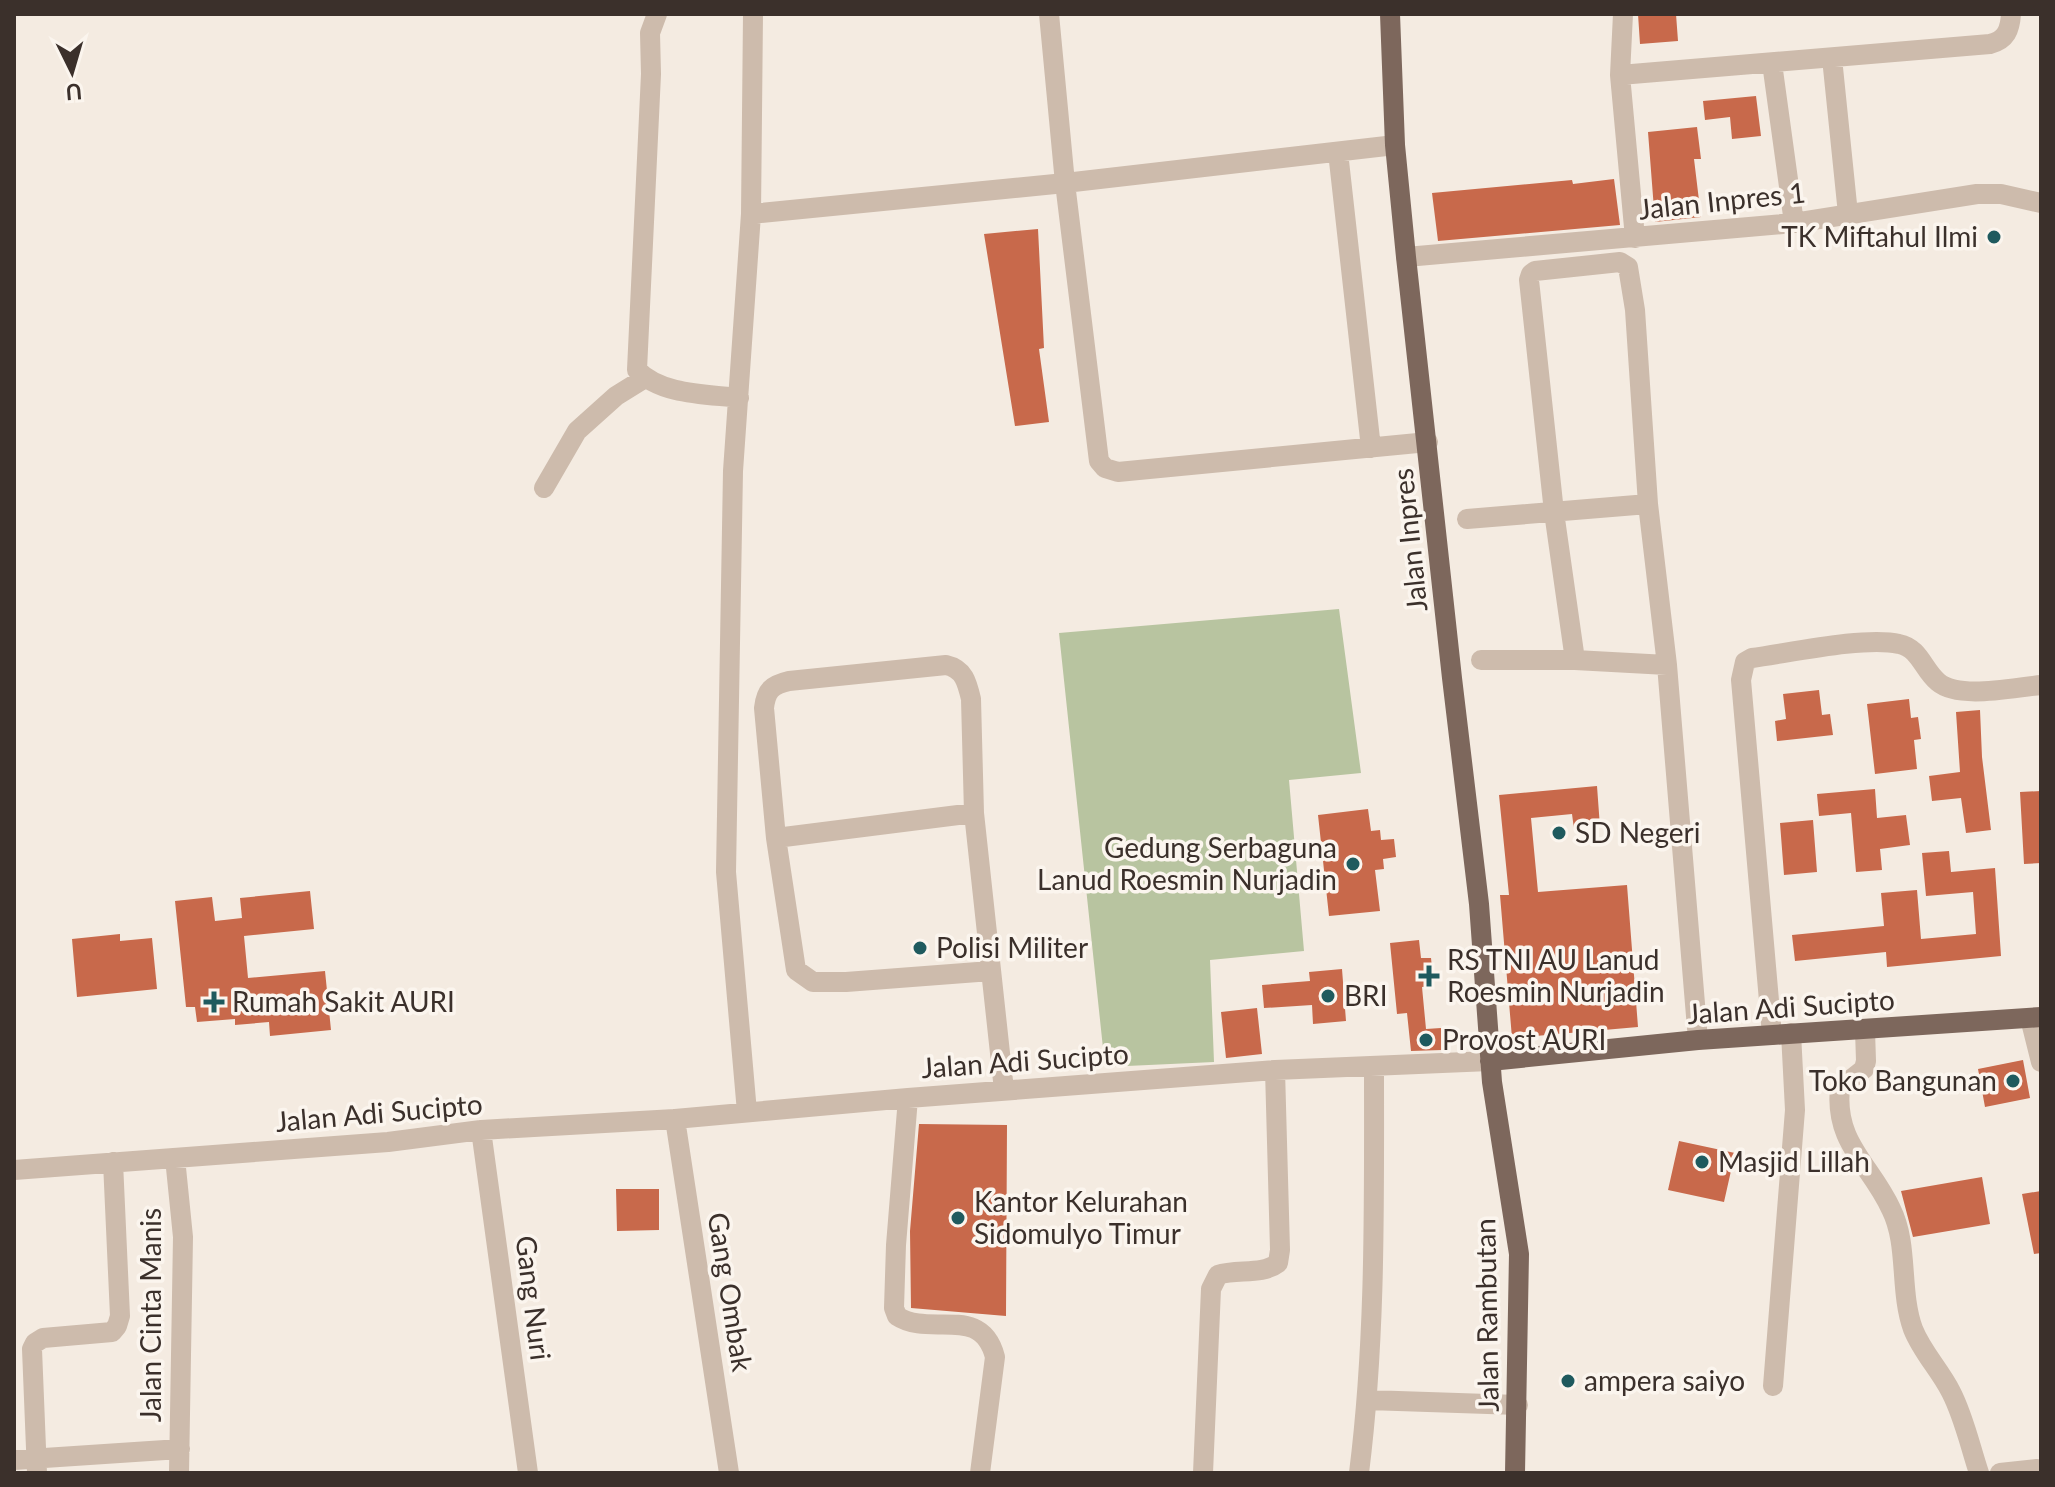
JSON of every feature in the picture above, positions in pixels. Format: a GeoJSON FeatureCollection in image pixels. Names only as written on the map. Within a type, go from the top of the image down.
{"type":"FeatureCollection","features":[{"type":"Feature","properties":{"kind":"main road","name":"Jalan Inpres"},"geometry":{"type":"LineString","coordinates":[[1390,14],[1395,145],[1479,904],[1490,1061]]}},
{"type":"Feature","properties":{"kind":"main road","name":"Jalan Adi Sucipto"},"geometry":{"type":"LineString","coordinates":[[1490,1061],[1698,1040],[2035,1018]]}},
{"type":"Feature","properties":{"kind":"main road","name":"Jalan Rambutan"},"geometry":{"type":"LineString","coordinates":[[1490,1061],[1519,1254],[1515,1473]]}},
{"type":"Feature","properties":{"kind":"street"},"geometry":{"type":"LineString","coordinates":[[657,14],[650,33],[637,370],[645,378],[679,391],[739,398]]}},
{"type":"Feature","properties":{"kind":"street"},"geometry":{"type":"LineString","coordinates":[[747,1112],[726,872],[733,471],[751,214],[753,14]]}},
{"type":"Feature","properties":{"kind":"street"},"geometry":{"type":"LineString","coordinates":[[1049,14],[1095,444],[1099,461],[1105,468],[1118,472],[1428,442]]}},
{"type":"Feature","properties":{"kind":"street"},"geometry":{"type":"LineString","coordinates":[[1623,14],[1620,75],[1635,238]]}},
{"type":"Feature","properties":{"kind":"street"},"geometry":{"type":"LineString","coordinates":[[1620,75],[1990,44],[1999,42],[2011,20]]}},
{"type":"Feature","properties":{"kind":"street"},"geometry":{"type":"LineString","coordinates":[[1832,58],[1848,214]]}},
{"type":"Feature","properties":{"kind":"street"},"geometry":{"type":"LineString","coordinates":[[1772,63],[1794,223]]}},
{"type":"Feature","properties":{"kind":"street"},"geometry":{"type":"LineString","coordinates":[[751,214],[1065,183],[1395,145]]}},
{"type":"Feature","properties":{"kind":"street"},"geometry":{"type":"LineString","coordinates":[[1338,152],[1371,448]]}},
{"type":"Feature","properties":{"kind":"street","name":"Jalan Inpres 1"},"geometry":{"type":"LineString","coordinates":[[1406,257],[1794,223],[1977,194],[2001,194],[2041,203]]}},
{"type":"Feature","properties":{"kind":"street"},"geometry":{"type":"LineString","coordinates":[[1575,660],[1554,512],[1530,277],[1535,271],[1620,262],[1628,267],[1635,310],[1648,504],[1667,665],[1698,1040]]}},
{"type":"Feature","properties":{"kind":"street"},"geometry":{"type":"LineString","coordinates":[[544,488],[584,424],[616,396],[645,378]]}},
{"type":"Feature","properties":{"kind":"street"},"geometry":{"type":"LineString","coordinates":[[1467,519],[1648,504]]}},
{"type":"Feature","properties":{"kind":"street"},"geometry":{"type":"LineString","coordinates":[[1773,1386],[1795,1110],[1781,1034],[1741,680],[1745,662],[1752,658],[1887,641],[1909,647],[1938,682],[1950,689],[1973,691],[2041,685]]}},
{"type":"Feature","properties":{"kind":"street"},"geometry":{"type":"LineString","coordinates":[[1481,660],[1575,660],[1667,665]]}},
{"type":"Feature","properties":{"kind":"street"},"geometry":{"type":"LineString","coordinates":[[991,971],[813,982],[796,970],[776,838],[764,708],[769,689],[789,681],[946,665],[955,667],[967,681],[971,699],[974,813],[1004,1090]]}},
{"type":"Feature","properties":{"kind":"street"},"geometry":{"type":"LineString","coordinates":[[776,838],[974,813]]}},
{"type":"Feature","properties":{"kind":"street"},"geometry":{"type":"LineString","coordinates":[[2035,1018],[2041,1062]]}},
{"type":"Feature","properties":{"kind":"street"},"geometry":{"type":"LineString","coordinates":[[1865,1030],[1864,1069],[1840,1088],[1845,1132],[1849,1145],[1891,1208],[1898,1226],[1904,1289],[1913,1327],[1951,1392],[1979,1473]]}},
{"type":"Feature","properties":{"kind":"street","name":"Jalan Adi Sucipto"},"geometry":{"type":"LineString","coordinates":[[14,1170],[388,1142],[481,1130],[675,1119],[1004,1090],[1275,1070],[1490,1061]]}},
{"type":"Feature","properties":{"kind":"street"},"geometry":{"type":"LineString","coordinates":[[1359,1473],[1368,1400],[1374,1232],[1374,1066]]}},
{"type":"Feature","properties":{"kind":"street"},"geometry":{"type":"LineString","coordinates":[[1203,1473],[1211,1289],[1218,1275],[1267,1270],[1278,1263],[1275,1070]]}},
{"type":"Feature","properties":{"kind":"street"},"geometry":{"type":"LineString","coordinates":[[908,1098],[894,1308],[897,1316],[909,1322],[973,1327],[985,1335],[992,1345],[995,1357],[980,1473]]}},
{"type":"Feature","properties":{"kind":"street","name":"Gang Ombak"},"geometry":{"type":"LineString","coordinates":[[675,1119],[729,1473]]}},
{"type":"Feature","properties":{"kind":"street","name":"Gang Nuri"},"geometry":{"type":"LineString","coordinates":[[481,1130],[528,1473]]}},
{"type":"Feature","properties":{"kind":"street","name":"Jalan Cinta Manis"},"geometry":{"type":"LineString","coordinates":[[175,1158],[183,1237],[179,1473]]}},
{"type":"Feature","properties":{"kind":"street"},"geometry":{"type":"LineString","coordinates":[[37,1466],[32,1349],[35,1343],[43,1338],[112,1332],[120,1316],[113,1162]]}},
{"type":"Feature","properties":{"kind":"street"},"geometry":{"type":"LineString","coordinates":[[1368,1400],[1518,1405]]}},
{"type":"Feature","properties":{"kind":"street"},"geometry":{"type":"LineString","coordinates":[[14,1460],[37,1466],[180,1449]]}},
{"type":"Feature","properties":{"kind":"street"},"geometry":{"type":"LineString","coordinates":[[2000,1473],[2037,1469]]}},
{"type":"Feature","properties":{"kind":"green space"},"geometry":{"type":"Polygon","coordinates":[[[1339,609],[1361,773],[1289,780],[1304,951],[1210,960],[1214,1062],[1105,1067],[1059,633],[1339,609]]]}},
{"type":"Feature","properties":{"kind":"building"},"geometry":{"type":"Polygon","coordinates":[[[1638,14],[1676,14],[1678,41],[1640,44],[1638,14]]]}},
{"type":"Feature","properties":{"kind":"building"},"geometry":{"type":"Polygon","coordinates":[[[1756,96],[1761,136],[1732,139],[1730,117],[1705,120],[1703,101],[1756,96]]]}},
{"type":"Feature","properties":{"kind":"building"},"geometry":{"type":"Polygon","coordinates":[[[1697,127],[1701,159],[1694,159],[1701,217],[1655,222],[1648,132],[1697,127]]]}},
{"type":"Feature","properties":{"kind":"building"},"geometry":{"type":"Polygon","coordinates":[[[1614,179],[1620,225],[1438,241],[1432,193],[1614,179]]]}},
{"type":"Feature","properties":{"kind":"building"},"geometry":{"type":"Polygon","coordinates":[[[1038,229],[1044,348],[1039,349],[1049,422],[1015,426],[984,234],[1038,229]]]}},
{"type":"Feature","properties":{"kind":"building"},"geometry":{"type":"Polygon","coordinates":[[[1819,690],[1822,715],[1830,714],[1833,735],[1777,741],[1775,721],[1786,719],[1783,694],[1819,690]]]}},
{"type":"Feature","properties":{"kind":"building"},"geometry":{"type":"Polygon","coordinates":[[[1909,699],[1911,718],[1918,717],[1921,739],[1914,740],[1917,769],[1875,774],[1867,704],[1909,699]]]}},
{"type":"Feature","properties":{"kind":"building"},"geometry":{"type":"Polygon","coordinates":[[[1980,710],[1991,830],[1966,833],[1961,798],[1932,801],[1929,776],[1960,772],[1956,712],[1980,710]]]}},
{"type":"Feature","properties":{"kind":"building"},"geometry":{"type":"Polygon","coordinates":[[[1597,786],[1600,827],[1574,829],[1572,814],[1531,818],[1538,892],[1627,885],[1638,1027],[1512,1038],[1500,895],[1509,895],[1499,795],[1597,786]]]}},
{"type":"Feature","properties":{"kind":"building"},"geometry":{"type":"Polygon","coordinates":[[[1875,789],[1877,818],[1906,815],[1910,845],[1880,849],[1882,870],[1856,872],[1851,813],[1819,816],[1817,794],[1875,789]]]}},
{"type":"Feature","properties":{"kind":"building"},"geometry":{"type":"Polygon","coordinates":[[[2041,791],[2041,863],[2024,864],[2020,792],[2041,791]]]}},
{"type":"Feature","properties":{"kind":"building","name":"Gedung Serbaguna Lanud Roesmin Nurjadin"},"geometry":{"type":"Polygon","coordinates":[[[1368,809],[1371,831],[1380,830],[1381,840],[1394,839],[1396,857],[1383,859],[1384,869],[1375,870],[1380,911],[1329,916],[1318,815],[1368,809]]]}},
{"type":"Feature","properties":{"kind":"building"},"geometry":{"type":"Polygon","coordinates":[[[1813,820],[1817,872],[1784,875],[1780,823],[1813,820]]]}},
{"type":"Feature","properties":{"kind":"building"},"geometry":{"type":"Polygon","coordinates":[[[1949,851],[1951,872],[1995,868],[2001,956],[1887,967],[1886,952],[1795,961],[1792,935],[1884,926],[1881,893],[1917,890],[1921,939],[1976,934],[1973,892],[1926,896],[1922,853],[1949,851]]]}},
{"type":"Feature","properties":{"kind":"building"},"geometry":{"type":"Polygon","coordinates":[[[310,891],[314,929],[244,936],[248,978],[325,971],[331,1030],[270,1036],[269,1022],[235,1025],[235,1019],[197,1022],[195,1007],[186,1007],[175,901],[212,897],[215,921],[242,918],[240,898],[310,891]]]}},
{"type":"Feature","properties":{"kind":"building"},"geometry":{"type":"Polygon","coordinates":[[[120,934],[120,941],[152,938],[157,989],[77,997],[72,939],[120,934]]]}},
{"type":"Feature","properties":{"kind":"building"},"geometry":{"type":"Polygon","coordinates":[[[1419,940],[1421,958],[1431,958],[1434,986],[1422,987],[1426,1029],[1441,1028],[1442,1050],[1411,1051],[1407,1013],[1397,1014],[1390,943],[1419,940]]]}},
{"type":"Feature","properties":{"kind":"building","name":"BRI"},"geometry":{"type":"Polygon","coordinates":[[[1342,969],[1346,1021],[1313,1024],[1312,1005],[1264,1008],[1262,985],[1310,981],[1309,972],[1342,969]]]}},
{"type":"Feature","properties":{"kind":"building"},"geometry":{"type":"Polygon","coordinates":[[[1257,1008],[1262,1054],[1226,1058],[1221,1012],[1257,1008]]]}},
{"type":"Feature","properties":{"kind":"building"},"geometry":{"type":"Polygon","coordinates":[[[2023,1060],[2030,1098],[1985,1107],[1978,1069],[2023,1060]]]}},
{"type":"Feature","properties":{"kind":"building","name":"Kantor Kelurahan Sidomulyo Timur"},"geometry":{"type":"Polygon","coordinates":[[[919,1124],[1007,1125],[1006,1316],[911,1308],[910,1231],[919,1124]]]}},
{"type":"Feature","properties":{"kind":"building"},"geometry":{"type":"Polygon","coordinates":[[[1679,1141],[1735,1153],[1724,1202],[1668,1190],[1679,1141]]]}},
{"type":"Feature","properties":{"kind":"building"},"geometry":{"type":"Polygon","coordinates":[[[1982,1177],[1990,1224],[1913,1237],[1901,1191],[1982,1177]]]}},
{"type":"Feature","properties":{"kind":"building"},"geometry":{"type":"Polygon","coordinates":[[[616,1189],[659,1189],[659,1230],[617,1231],[616,1189]]]}},
{"type":"Feature","properties":{"kind":"building"},"geometry":{"type":"Polygon","coordinates":[[[2041,1191],[2041,1253],[2034,1254],[2022,1194],[2041,1191]]]}},
{"type":"Feature","properties":{"kind":"place","name":"TK Miftahul Ilmi"},"geometry":{"type":"Point","coordinates":[1994,237]}},
{"type":"Feature","properties":{"kind":"place","name":"SD Negeri"},"geometry":{"type":"Point","coordinates":[1559,833]}},
{"type":"Feature","properties":{"kind":"place","name":"Gedung Serbaguna Lanud Roesmin Nurjadin"},"geometry":{"type":"Point","coordinates":[1353,864]}},
{"type":"Feature","properties":{"kind":"place","name":"Polisi Militer"},"geometry":{"type":"Point","coordinates":[920,948]}},
{"type":"Feature","properties":{"kind":"place","name":"RS TNI AU Lanud Roesmin Nurjadin"},"geometry":{"type":"Point","coordinates":[1429,976]}},
{"type":"Feature","properties":{"kind":"place","name":"BRI"},"geometry":{"type":"Point","coordinates":[1328,996]}},
{"type":"Feature","properties":{"kind":"place","name":"Rumah Sakit AURI"},"geometry":{"type":"Point","coordinates":[214,1002]}},
{"type":"Feature","properties":{"kind":"place","name":"Provost AURI"},"geometry":{"type":"Point","coordinates":[1426,1040]}},
{"type":"Feature","properties":{"kind":"place","name":"Toko Bangunan"},"geometry":{"type":"Point","coordinates":[2013,1081]}},
{"type":"Feature","properties":{"kind":"place","name":"Masjid Lillah"},"geometry":{"type":"Point","coordinates":[1702,1162]}},
{"type":"Feature","properties":{"kind":"place","name":"Kantor Kelurahan Sidomulyo Timur"},"geometry":{"type":"Point","coordinates":[958,1218]}},
{"type":"Feature","properties":{"kind":"place","name":"ampera saiyo"},"geometry":{"type":"Point","coordinates":[1568,1381]}}]}
